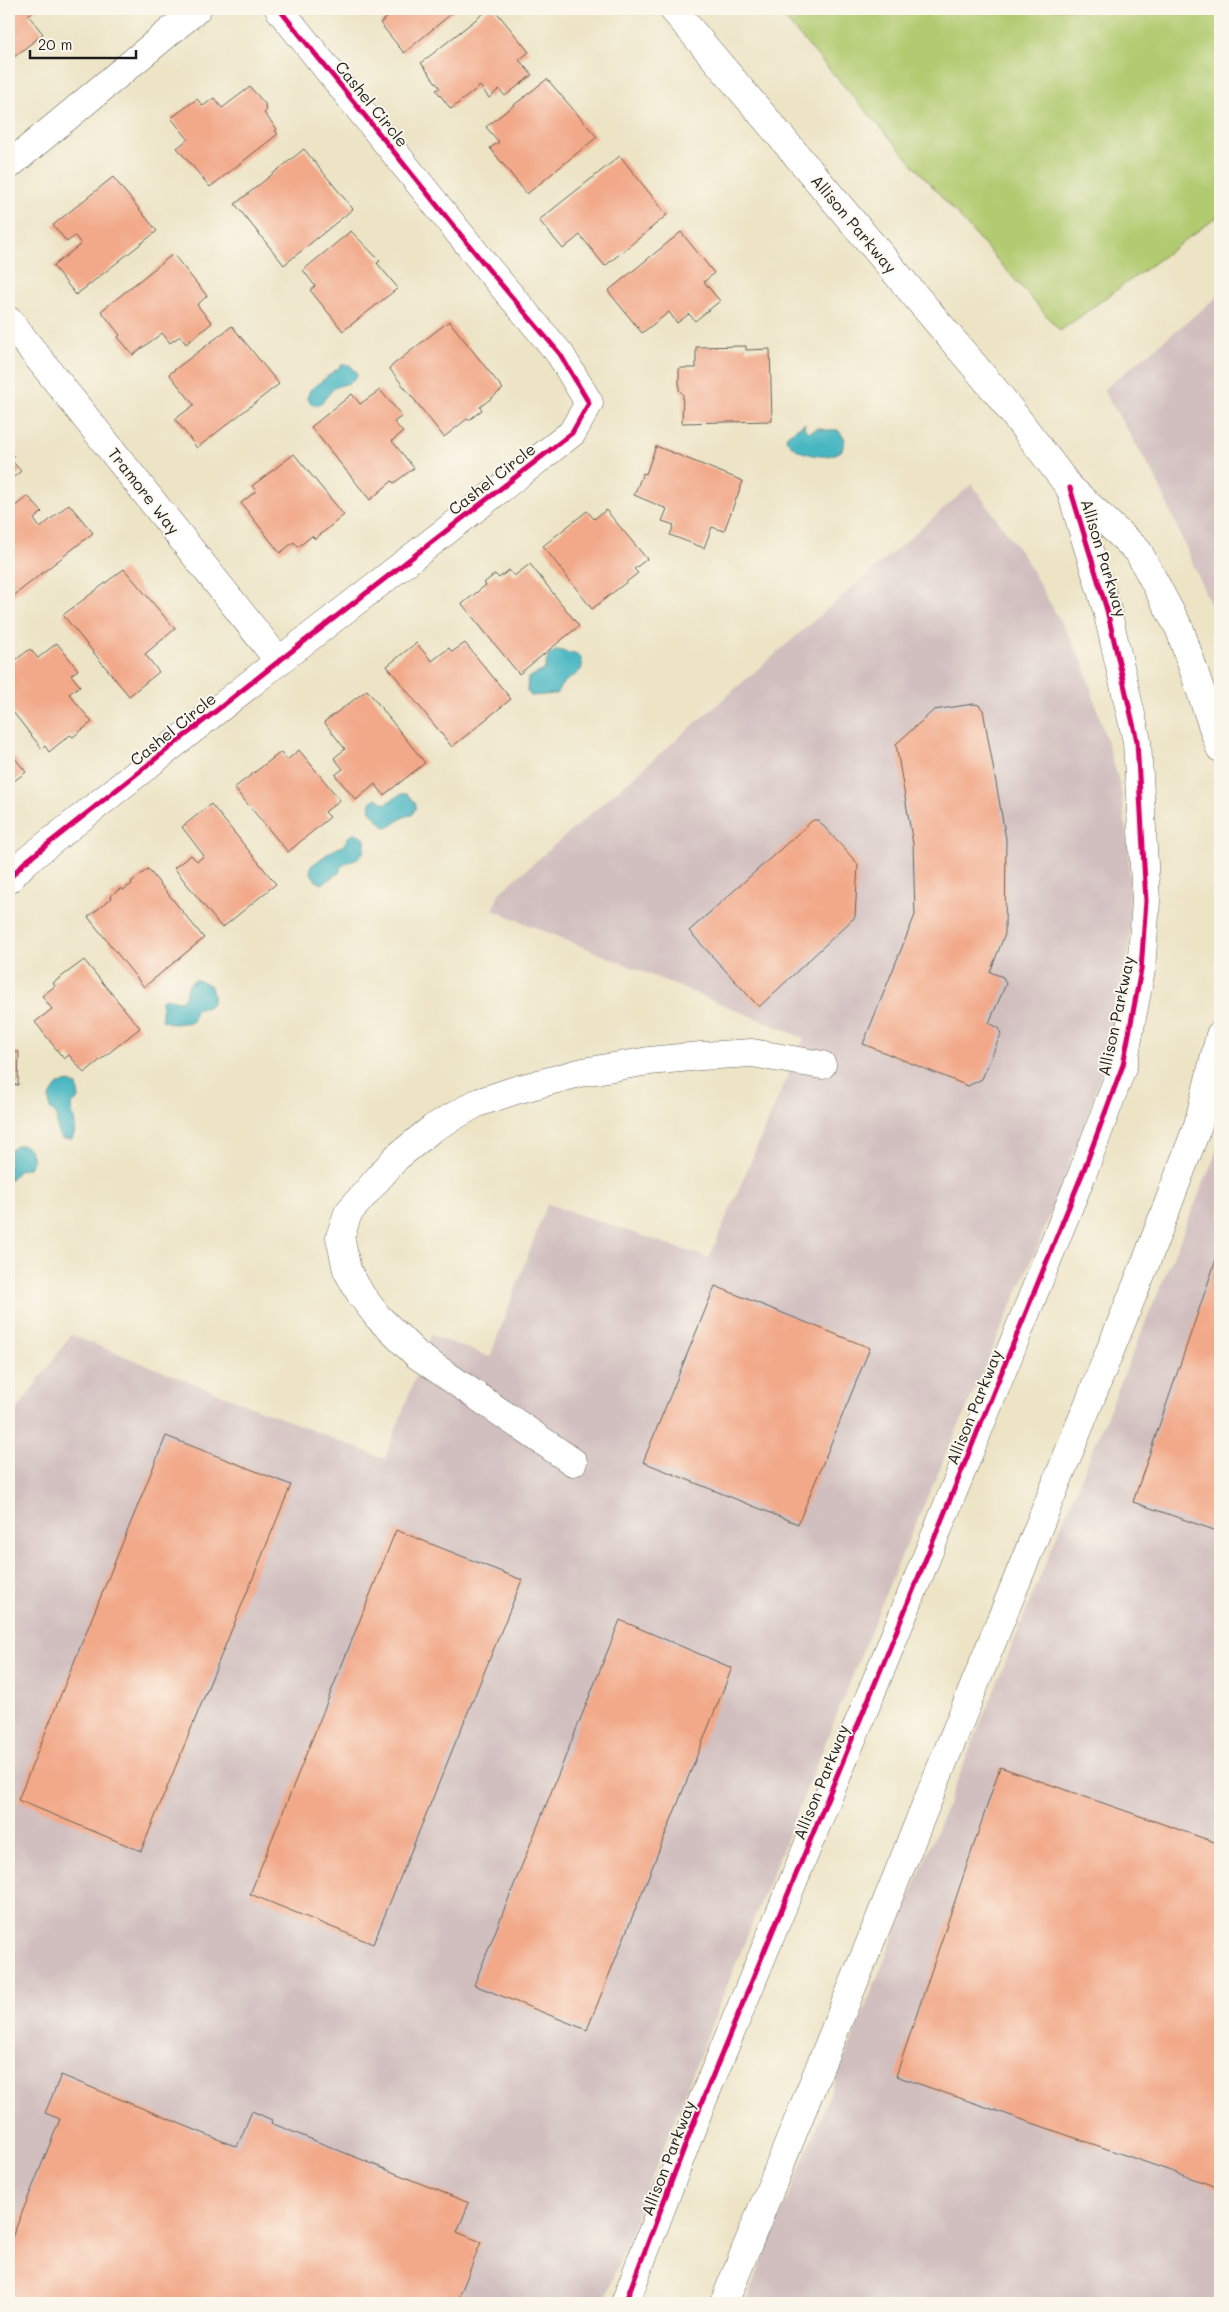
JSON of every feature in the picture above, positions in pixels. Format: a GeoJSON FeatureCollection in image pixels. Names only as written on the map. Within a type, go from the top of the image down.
{"type":"FeatureCollection","features":[{"type":"Feature","properties":{"kind":"street"},"geometry":{"type":"LineString","coordinates":[[9,166],[197,9]]}},
{"type":"Feature","properties":{"kind":"street","name":"Cashel Circle"},"geometry":{"type":"LineString","coordinates":[[9,880],[24,864],[279,661],[572,433],[589,403],[560,354],[489,270],[279,9]]}},
{"type":"Feature","properties":{"kind":"street","name":"Allison Parkway"},"geometry":{"type":"LineString","coordinates":[[673,9],[999,395],[1070,488],[1138,551],[1180,630],[1220,748]]}},
{"type":"Feature","properties":{"kind":"street","name":"Tramore Way"},"geometry":{"type":"LineString","coordinates":[[9,321],[279,661]]}},
{"type":"Feature","properties":{"kind":"street","name":"Allison Parkway"},"geometry":{"type":"LineString","coordinates":[[625,2303],[699,2109],[907,1606],[1083,1172],[1123,1064],[1141,970],[1146,902],[1137,741],[1107,610],[1070,488]]}},
{"type":"Feature","properties":{"kind":"street"},"geometry":{"type":"LineString","coordinates":[[724,2303],[1148,1257],[1198,1125],[1220,1035]]}},
{"type":"Feature","properties":{"kind":"street"},"geometry":{"type":"LineString","coordinates":[[573,1462],[417,1355],[378,1317],[361,1295],[347,1270],[340,1237],[348,1213],[396,1158],[433,1128],[477,1103],[516,1090],[583,1072],[649,1061],[701,1056],[752,1053],[822,1064]]}},
{"type":"Feature","properties":{"kind":"shaded area"},"geometry":{"type":"Polygon","coordinates":[[[1220,295],[1220,627],[1156,478],[1103,390],[1220,295]]]}},
{"type":"Feature","properties":{"kind":"shaded area"},"geometry":{"type":"Polygon","coordinates":[[[972,484],[1026,560],[1083,662],[1120,785],[1129,849],[1130,938],[1118,1021],[1086,1120],[1041,1238],[892,1578],[718,2008],[603,2303],[9,2303],[9,1421],[71,1335],[385,1459],[431,1335],[490,1357],[547,1204],[709,1258],[804,1038],[493,910],[499,893],[972,484]]]}},
{"type":"Feature","properties":{"kind":"shaded area"},"geometry":{"type":"Polygon","coordinates":[[[1220,1134],[1220,2303],[745,2303],[1044,1567],[1216,1153],[1220,1134]]]}},
{"type":"Feature","properties":{"kind":"green space"},"geometry":{"type":"Polygon","coordinates":[[[776,9],[1220,9],[1220,215],[1060,331],[776,9]]]}},
{"type":"Feature","properties":{"kind":"water"},"geometry":{"type":"Polygon","coordinates":[[[342,365],[350,365],[356,372],[357,376],[355,379],[336,387],[319,404],[311,403],[307,398],[310,390],[342,365]]]}},
{"type":"Feature","properties":{"kind":"water"},"geometry":{"type":"Polygon","coordinates":[[[805,423],[804,428],[809,432],[819,428],[838,430],[845,439],[842,450],[829,456],[821,456],[804,453],[790,445],[786,439],[787,435],[805,423]]]}},
{"type":"Feature","properties":{"kind":"water"},"geometry":{"type":"Polygon","coordinates":[[[557,650],[579,655],[582,665],[580,671],[563,684],[556,694],[531,696],[527,691],[528,678],[544,670],[549,655],[557,650]]]}},
{"type":"Feature","properties":{"kind":"water"},"geometry":{"type":"Polygon","coordinates":[[[401,794],[407,794],[416,807],[412,815],[385,827],[370,811],[371,801],[377,798],[385,804],[401,794]]]}},
{"type":"Feature","properties":{"kind":"water"},"geometry":{"type":"Polygon","coordinates":[[[356,833],[365,839],[365,847],[361,856],[344,865],[340,868],[340,872],[322,884],[317,882],[310,872],[311,866],[330,852],[344,845],[348,837],[356,833]]]}},
{"type":"Feature","properties":{"kind":"water"},"geometry":{"type":"Polygon","coordinates":[[[197,980],[210,985],[213,997],[212,1003],[205,1008],[195,1010],[192,1022],[173,1024],[162,1020],[162,1000],[166,998],[178,1001],[183,1000],[190,983],[197,980]]]}},
{"type":"Feature","properties":{"kind":"water"},"geometry":{"type":"Polygon","coordinates":[[[70,1082],[77,1086],[79,1098],[71,1105],[75,1130],[72,1139],[62,1139],[58,1133],[56,1114],[50,1109],[49,1098],[58,1084],[70,1082]]]}},
{"type":"Feature","properties":{"kind":"water"},"geometry":{"type":"Polygon","coordinates":[[[17,1145],[28,1149],[33,1161],[29,1168],[19,1170],[9,1181],[9,1152],[17,1145]]]}},
{"type":"Feature","properties":{"kind":"building"},"geometry":{"type":"Polygon","coordinates":[[[9,9],[37,9],[28,15],[43,34],[14,57],[9,51],[9,9]]]}},
{"type":"Feature","properties":{"kind":"building"},"geometry":{"type":"Polygon","coordinates":[[[398,9],[457,9],[404,53],[380,23],[398,9]]]}},
{"type":"Feature","properties":{"kind":"building"},"geometry":{"type":"Polygon","coordinates":[[[489,9],[494,9],[529,52],[519,60],[532,75],[505,96],[499,89],[489,98],[480,86],[451,109],[436,90],[440,88],[421,63],[489,9]]]}},
{"type":"Feature","properties":{"kind":"building"},"geometry":{"type":"Polygon","coordinates":[[[547,79],[597,137],[527,194],[490,148],[499,142],[486,127],[547,79]]]}},
{"type":"Feature","properties":{"kind":"building"},"geometry":{"type":"Polygon","coordinates":[[[250,87],[266,105],[264,107],[267,110],[264,113],[277,129],[275,131],[278,134],[210,187],[177,148],[188,139],[171,118],[197,99],[203,106],[214,98],[222,108],[250,87]]]}},
{"type":"Feature","properties":{"kind":"building"},"geometry":{"type":"Polygon","coordinates":[[[304,149],[353,209],[284,265],[235,204],[304,149]]]}},
{"type":"Feature","properties":{"kind":"building"},"geometry":{"type":"Polygon","coordinates":[[[620,156],[667,215],[605,266],[580,235],[563,249],[539,220],[620,156]]]}},
{"type":"Feature","properties":{"kind":"building"},"geometry":{"type":"Polygon","coordinates":[[[113,177],[157,231],[76,295],[53,266],[81,244],[75,236],[67,242],[53,225],[113,177]]]}},
{"type":"Feature","properties":{"kind":"building"},"geometry":{"type":"Polygon","coordinates":[[[351,231],[380,261],[377,263],[398,288],[343,331],[310,290],[315,286],[303,270],[351,231]]]}},
{"type":"Feature","properties":{"kind":"building"},"geometry":{"type":"Polygon","coordinates":[[[681,232],[714,273],[704,282],[720,301],[695,321],[689,314],[677,323],[669,312],[642,333],[608,291],[681,232]]]}},
{"type":"Feature","properties":{"kind":"building"},"geometry":{"type":"Polygon","coordinates":[[[173,254],[207,296],[197,305],[212,323],[186,344],[180,336],[170,343],[162,333],[133,355],[118,337],[120,335],[101,311],[173,254]]]}},
{"type":"Feature","properties":{"kind":"building"},"geometry":{"type":"Polygon","coordinates":[[[449,321],[503,389],[480,407],[482,410],[444,437],[389,368],[449,321]]]}},
{"type":"Feature","properties":{"kind":"building"},"geometry":{"type":"Polygon","coordinates":[[[232,326],[279,384],[197,448],[175,419],[194,405],[169,374],[232,326]]]}},
{"type":"Feature","properties":{"kind":"building"},"geometry":{"type":"Polygon","coordinates":[[[746,346],[746,350],[770,349],[772,421],[682,423],[683,394],[679,390],[679,368],[696,368],[696,347],[746,346]]]}},
{"type":"Feature","properties":{"kind":"building"},"geometry":{"type":"Polygon","coordinates":[[[380,390],[402,416],[394,422],[403,432],[392,441],[414,468],[394,483],[392,481],[370,500],[311,427],[352,394],[360,404],[380,390]]]}},
{"type":"Feature","properties":{"kind":"building"},"geometry":{"type":"Polygon","coordinates":[[[656,446],[743,481],[724,531],[712,527],[704,548],[670,535],[674,525],[662,521],[667,509],[634,495],[643,473],[646,474],[656,446]]]}},
{"type":"Feature","properties":{"kind":"building"},"geometry":{"type":"Polygon","coordinates":[[[9,450],[14,457],[11,460],[21,471],[9,481],[9,450]]]}},
{"type":"Feature","properties":{"kind":"building"},"geometry":{"type":"Polygon","coordinates":[[[294,454],[344,515],[315,539],[312,536],[298,547],[294,542],[280,553],[241,503],[256,491],[252,486],[294,454]]]}},
{"type":"Feature","properties":{"kind":"building"},"geometry":{"type":"Polygon","coordinates":[[[28,496],[42,512],[34,519],[40,528],[69,504],[93,533],[12,597],[9,593],[9,511],[28,496]]]}},
{"type":"Feature","properties":{"kind":"building"},"geometry":{"type":"Polygon","coordinates":[[[606,510],[647,559],[634,569],[638,573],[592,609],[543,546],[587,511],[594,519],[606,510]]]}},
{"type":"Feature","properties":{"kind":"building"},"geometry":{"type":"Polygon","coordinates":[[[530,564],[579,626],[519,674],[462,604],[486,585],[484,583],[495,574],[499,578],[509,570],[514,576],[530,564]]]}},
{"type":"Feature","properties":{"kind":"building"},"geometry":{"type":"Polygon","coordinates":[[[124,569],[175,629],[145,654],[159,672],[129,696],[63,615],[124,569]]]}},
{"type":"Feature","properties":{"kind":"building"},"geometry":{"type":"Polygon","coordinates":[[[57,643],[78,670],[71,675],[80,686],[69,694],[92,722],[73,737],[70,735],[49,752],[45,746],[42,749],[9,707],[9,665],[30,649],[38,658],[57,643]]]}},
{"type":"Feature","properties":{"kind":"building"},"geometry":{"type":"Polygon","coordinates":[[[416,643],[432,661],[449,648],[452,652],[465,643],[511,699],[452,747],[387,666],[416,643]]]}},
{"type":"Feature","properties":{"kind":"building"},"geometry":{"type":"Polygon","coordinates":[[[367,690],[425,763],[384,795],[375,784],[356,800],[335,775],[343,769],[334,758],[345,749],[324,722],[367,690]]]}},
{"type":"Feature","properties":{"kind":"building"},"geometry":{"type":"Polygon","coordinates":[[[973,704],[979,705],[983,710],[1006,839],[1005,934],[990,972],[1003,977],[1006,984],[989,1023],[999,1028],[1001,1034],[982,1079],[968,1086],[863,1044],[915,915],[913,844],[896,744],[934,710],[973,704]]]}},
{"type":"Feature","properties":{"kind":"building"},"geometry":{"type":"Polygon","coordinates":[[[299,750],[340,800],[325,812],[330,817],[288,852],[234,788],[281,752],[287,760],[299,750]]]}},
{"type":"Feature","properties":{"kind":"building"},"geometry":{"type":"Polygon","coordinates":[[[9,751],[26,772],[9,785],[9,751]]]}},
{"type":"Feature","properties":{"kind":"building"},"geometry":{"type":"Polygon","coordinates":[[[211,804],[276,884],[222,928],[174,868],[191,855],[197,861],[204,856],[182,827],[211,804]]]}},
{"type":"Feature","properties":{"kind":"building"},"geometry":{"type":"Polygon","coordinates":[[[813,820],[818,820],[858,864],[855,917],[759,1007],[689,931],[813,820]]]}},
{"type":"Feature","properties":{"kind":"building"},"geometry":{"type":"Polygon","coordinates":[[[148,869],[204,938],[144,987],[88,917],[112,898],[110,896],[121,888],[123,890],[132,884],[131,882],[148,869]]]}},
{"type":"Feature","properties":{"kind":"building"},"geometry":{"type":"Polygon","coordinates":[[[84,960],[140,1028],[84,1073],[69,1055],[64,1059],[35,1022],[52,1009],[42,996],[55,986],[53,983],[84,960]]]}},
{"type":"Feature","properties":{"kind":"building"},"geometry":{"type":"Polygon","coordinates":[[[9,1037],[12,1037],[11,1052],[19,1052],[18,1085],[9,1084],[9,1037]]]}},
{"type":"Feature","properties":{"kind":"building"},"geometry":{"type":"Polygon","coordinates":[[[1220,1248],[1220,1532],[1133,1502],[1220,1248]]]}},
{"type":"Feature","properties":{"kind":"building"},"geometry":{"type":"Polygon","coordinates":[[[715,1286],[870,1348],[798,1524],[643,1462],[715,1286]]]}},
{"type":"Feature","properties":{"kind":"building"},"geometry":{"type":"Polygon","coordinates":[[[166,1436],[291,1485],[141,1851],[18,1800],[166,1436]]]}},
{"type":"Feature","properties":{"kind":"building"},"geometry":{"type":"Polygon","coordinates":[[[396,1530],[522,1580],[373,1944],[250,1894],[396,1530]]]}},
{"type":"Feature","properties":{"kind":"building"},"geometry":{"type":"Polygon","coordinates":[[[620,1620],[732,1668],[587,2030],[474,1985],[620,1620]]]}},
{"type":"Feature","properties":{"kind":"building"},"geometry":{"type":"Polygon","coordinates":[[[1000,1767],[1220,1844],[1220,2188],[896,2076],[1000,1767]]]}},
{"type":"Feature","properties":{"kind":"building"},"geometry":{"type":"Polygon","coordinates":[[[61,2075],[237,2147],[252,2111],[272,2120],[271,2123],[469,2203],[457,2232],[481,2242],[457,2303],[9,2303],[9,2245],[60,2119],[45,2113],[61,2075]]]}},
{"type":"Feature","properties":{"kind":"cycle path"},"geometry":{"type":"LineString","coordinates":[[9,879],[24,863],[279,661],[572,433],[589,403],[560,354],[489,270],[279,9]]}},
{"type":"Feature","properties":{"kind":"cycle path"},"geometry":{"type":"LineString","coordinates":[[625,2303],[699,2109],[888,1652],[1083,1172],[1123,1065],[1141,970],[1146,901],[1137,741],[1107,610],[1070,488]]}}]}
